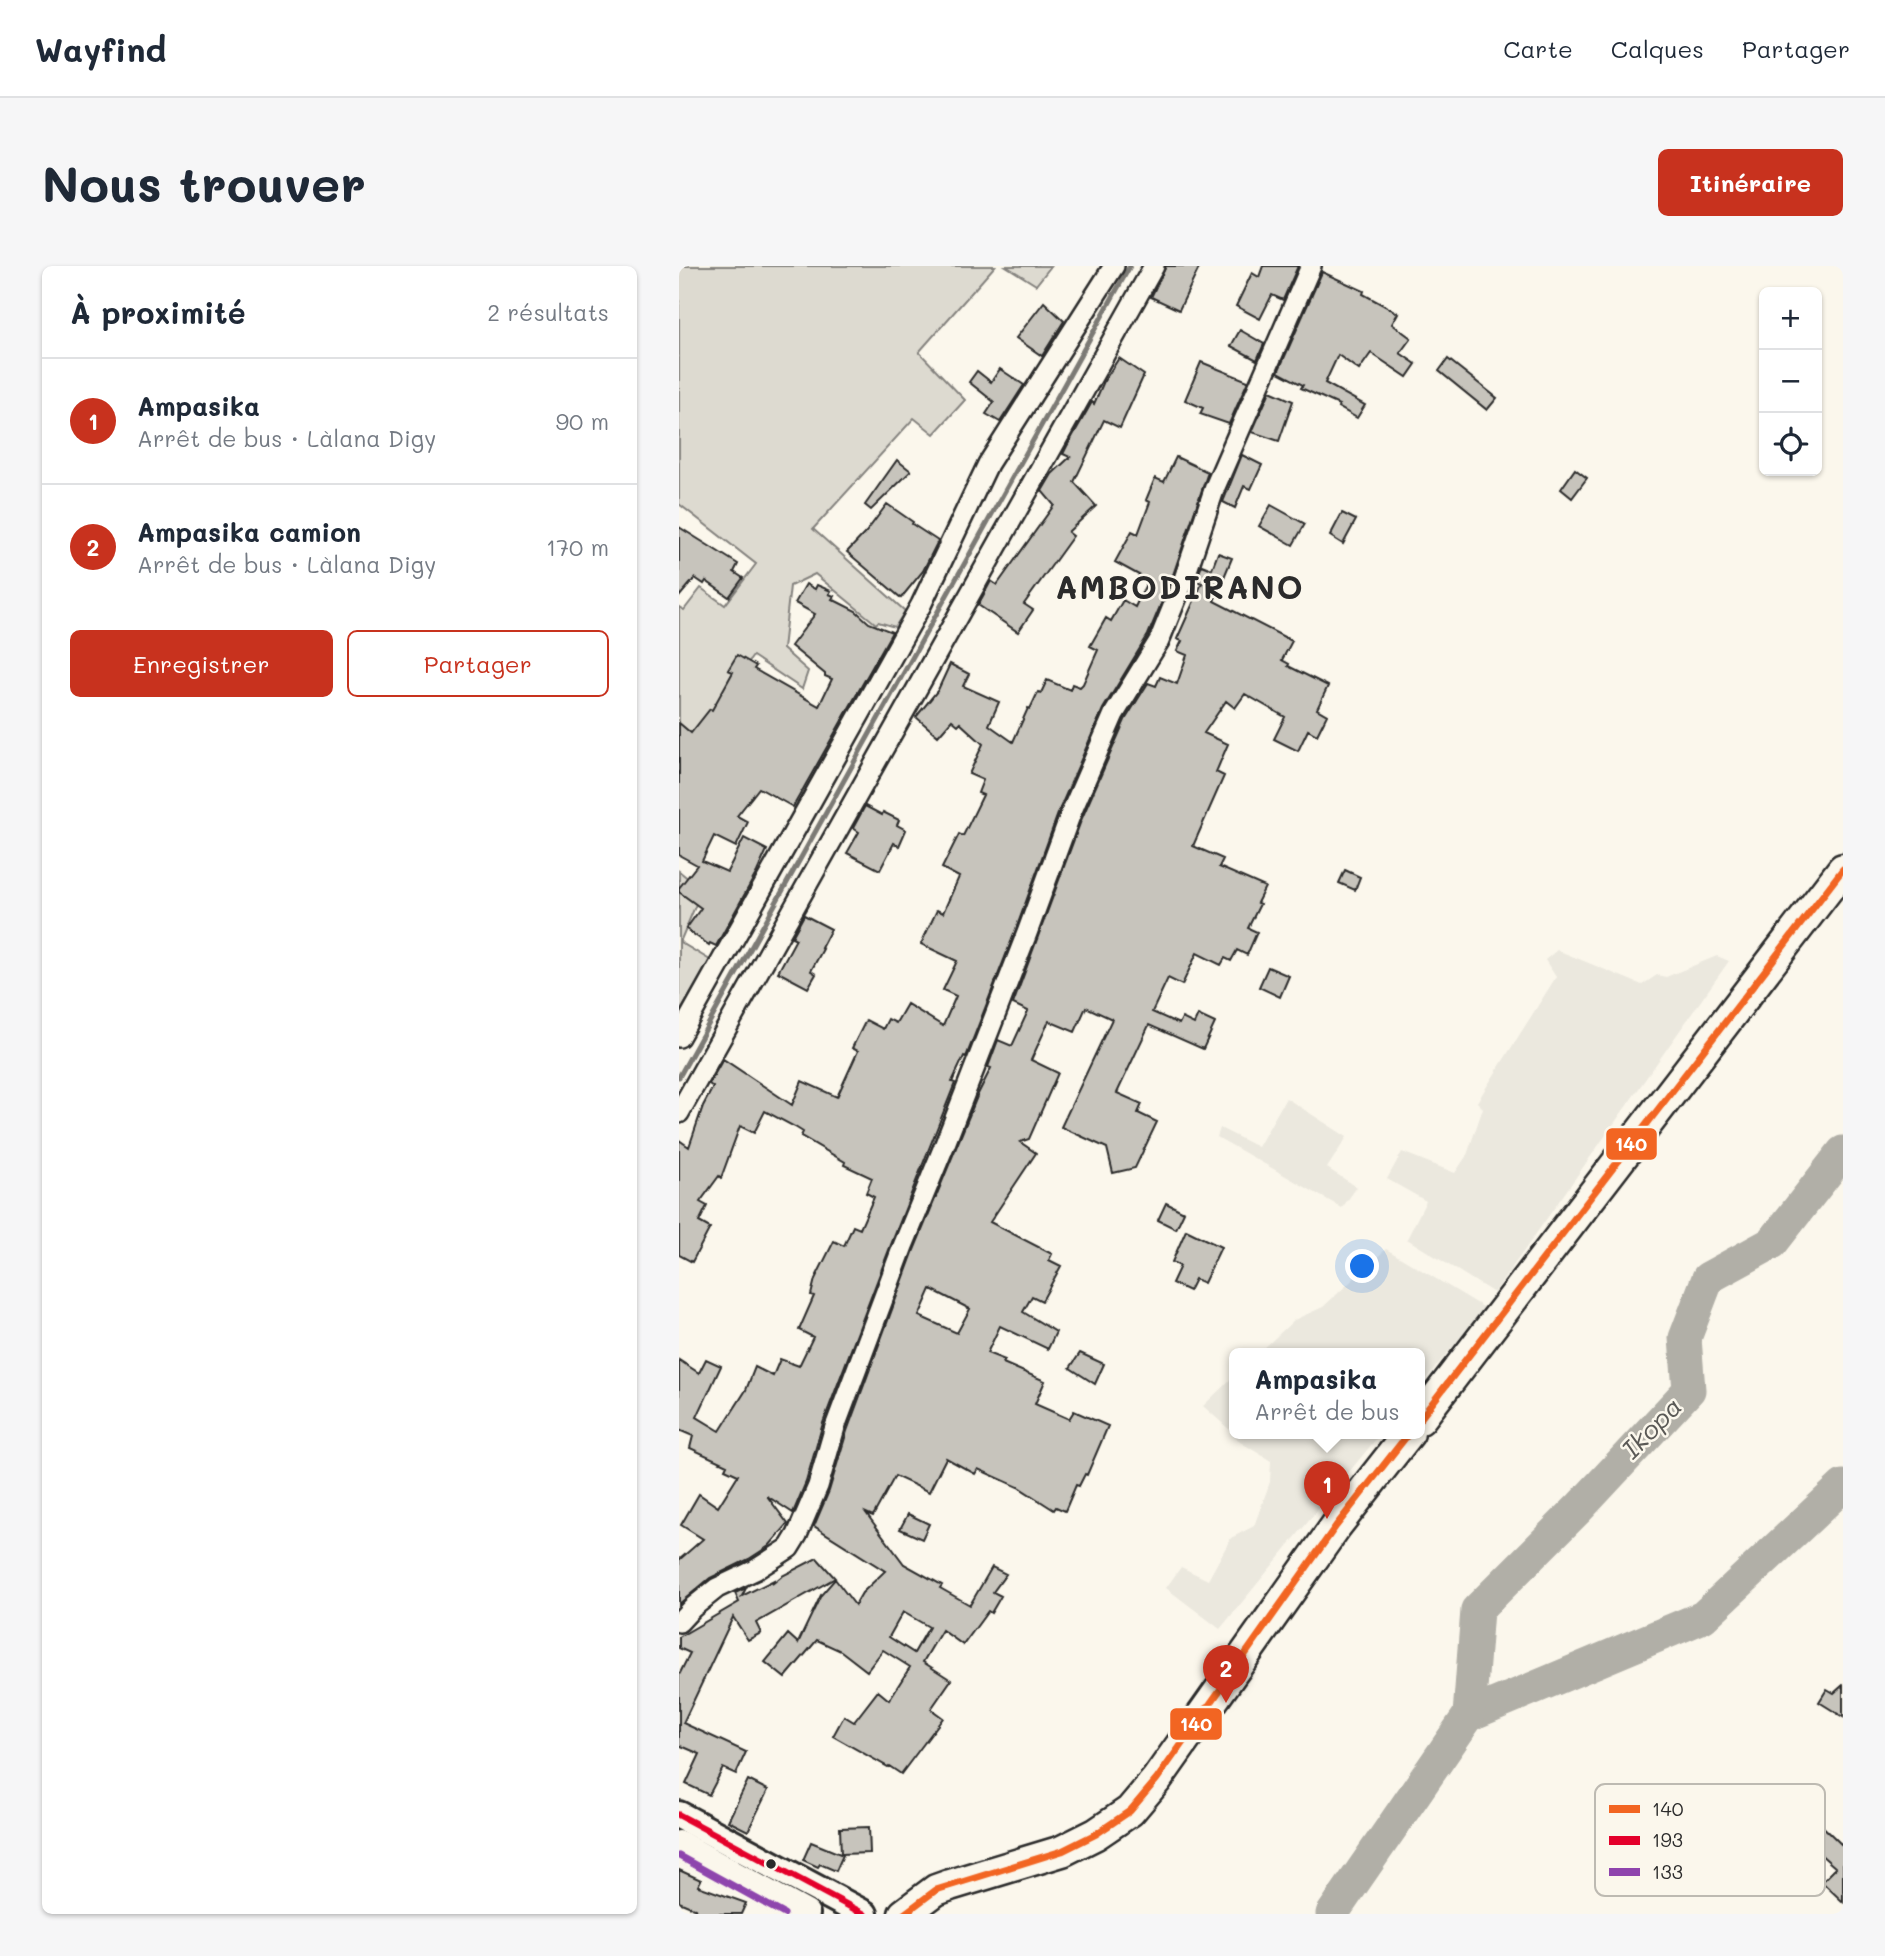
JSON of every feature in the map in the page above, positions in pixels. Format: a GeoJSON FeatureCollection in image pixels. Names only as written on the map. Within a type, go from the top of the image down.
{"type":"FeatureCollection","features":[{"type":"Feature","properties":{"kind":"main road"},"geometry":{"type":"LineString","coordinates":[[1425,1412],[1843,869]]}},
{"type":"Feature","properties":{"kind":"main road"},"geometry":{"type":"LineString","coordinates":[[904,1914],[936,1890],[1062,1851],[1096,1834],[1130,1811],[1157,1779],[1336,1526],[1404,1439]]}},
{"type":"Feature","properties":{"kind":"main road"},"geometry":{"type":"LineString","coordinates":[[679,1815],[864,1914]]}},
{"type":"Feature","properties":{"kind":"main road"},"geometry":{"type":"LineString","coordinates":[[679,1843],[806,1914]]}},
{"type":"Feature","properties":{"kind":"main road"},"geometry":{"type":"LineString","coordinates":[[942,1914],[955,1896],[979,1877]]}},
{"type":"Feature","properties":{"kind":"street"},"geometry":{"type":"LineString","coordinates":[[679,1037],[921,605],[988,464],[1114,266]]}},
{"type":"Feature","properties":{"kind":"street"},"geometry":{"type":"LineString","coordinates":[[679,1113],[1154,266]]}},
{"type":"Feature","properties":{"kind":"street"},"geometry":{"type":"LineString","coordinates":[[679,1622],[717,1588],[755,1570],[789,1548],[797,1535],[818,1486],[835,1427],[902,1246],[945,1144],[1071,813],[1114,714],[1160,641],[1215,486],[1311,266]]}},
{"type":"Feature","properties":{"kind":"shaded area"},"geometry":{"type":"Polygon","coordinates":[[[679,266],[995,266],[919,352],[965,400],[934,434],[914,418],[813,529],[905,611],[895,627],[878,622],[876,624],[815,574],[790,586],[783,649],[808,671],[802,689],[753,656],[694,737],[679,725],[679,607],[684,610],[701,588],[725,605],[756,564],[679,504],[679,266]]]}},
{"type":"Feature","properties":{"kind":"shaded area"},"geometry":{"type":"Polygon","coordinates":[[[1006,266],[1051,266],[1036,285],[1006,266]]]}},
{"type":"Feature","properties":{"kind":"shaded area"},"geometry":{"type":"Polygon","coordinates":[[[679,871],[702,890],[680,942],[710,960],[679,1014],[679,871]]]}},
{"type":"Feature","properties":{"kind":"shaded area"},"geometry":{"type":"Polygon","coordinates":[[[1557,950],[1642,985],[1657,975],[1666,977],[1717,956],[1729,961],[1494,1293],[1407,1239],[1426,1201],[1387,1179],[1402,1152],[1455,1173],[1467,1155],[1483,1108],[1477,1102],[1556,977],[1545,960],[1557,950]]]}},
{"type":"Feature","properties":{"kind":"shaded area"},"geometry":{"type":"Polygon","coordinates":[[[1286,1098],[1347,1137],[1327,1168],[1357,1187],[1342,1208],[1217,1137],[1220,1128],[1258,1147],[1286,1098]]]}},
{"type":"Feature","properties":{"kind":"shaded area"},"geometry":{"type":"Polygon","coordinates":[[[1386,1249],[1485,1308],[1425,1380],[1425,1348],[1264,1348],[1294,1320],[1323,1307],[1386,1249]]]}},
{"type":"Feature","properties":{"kind":"shaded area"},"geometry":{"type":"Polygon","coordinates":[[[1229,1381],[1229,1429],[1203,1406],[1229,1381]]]}},
{"type":"Feature","properties":{"kind":"shaded area"},"geometry":{"type":"Polygon","coordinates":[[[1238,1439],[1376,1439],[1220,1629],[1166,1588],[1181,1567],[1208,1580],[1231,1538],[1254,1526],[1270,1482],[1271,1461],[1238,1439]]]}},
{"type":"Feature","properties":{"kind":"building"},"geometry":{"type":"Polygon","coordinates":[[[1166,266],[1200,266],[1179,310],[1151,297],[1166,266]]]}},
{"type":"Feature","properties":{"kind":"building"},"geometry":{"type":"Polygon","coordinates":[[[1263,266],[1298,266],[1283,300],[1272,295],[1260,319],[1236,306],[1252,273],[1259,277],[1263,266]]]}},
{"type":"Feature","properties":{"kind":"building"},"geometry":{"type":"Polygon","coordinates":[[[1322,272],[1364,291],[1363,294],[1398,313],[1392,324],[1411,338],[1400,353],[1416,364],[1407,377],[1371,353],[1359,370],[1338,355],[1325,383],[1365,405],[1357,418],[1338,407],[1339,405],[1301,388],[1303,385],[1278,372],[1322,272]]]}},
{"type":"Feature","properties":{"kind":"building"},"geometry":{"type":"Polygon","coordinates":[[[1044,302],[1064,321],[1042,356],[1016,338],[1044,302]]]}},
{"type":"Feature","properties":{"kind":"building"},"geometry":{"type":"Polygon","coordinates":[[[1240,330],[1264,344],[1257,360],[1231,346],[1240,330]]]}},
{"type":"Feature","properties":{"kind":"building"},"geometry":{"type":"Polygon","coordinates":[[[1119,358],[1144,375],[1120,428],[1104,420],[1074,482],[1096,506],[1068,532],[1073,536],[1024,604],[1033,610],[1018,632],[978,605],[991,581],[997,585],[1054,505],[1042,491],[1052,474],[1070,457],[1063,454],[1119,358]]]}},
{"type":"Feature","properties":{"kind":"building"},"geometry":{"type":"Polygon","coordinates":[[[1448,359],[1497,398],[1487,410],[1439,371],[1448,359]]]}},
{"type":"Feature","properties":{"kind":"building"},"geometry":{"type":"Polygon","coordinates":[[[1201,362],[1248,381],[1229,424],[1200,414],[1203,408],[1185,400],[1201,362]]]}},
{"type":"Feature","properties":{"kind":"building"},"geometry":{"type":"Polygon","coordinates":[[[1000,369],[1024,385],[1000,422],[986,414],[994,402],[969,382],[977,371],[991,382],[1000,369]]]}},
{"type":"Feature","properties":{"kind":"building"},"geometry":{"type":"Polygon","coordinates":[[[1270,391],[1293,401],[1279,441],[1252,432],[1270,391]]]}},
{"type":"Feature","properties":{"kind":"building"},"geometry":{"type":"Polygon","coordinates":[[[1242,455],[1262,465],[1251,489],[1244,486],[1235,508],[1223,502],[1242,455]]]}},
{"type":"Feature","properties":{"kind":"building"},"geometry":{"type":"Polygon","coordinates":[[[1176,457],[1208,472],[1172,578],[1148,635],[1103,709],[1060,808],[966,1057],[964,1056],[952,1082],[955,1083],[823,1423],[806,1482],[793,1513],[767,1496],[788,1524],[769,1546],[710,1578],[679,1604],[679,1560],[703,1539],[681,1525],[699,1494],[718,1507],[738,1475],[725,1469],[727,1465],[690,1448],[693,1436],[679,1430],[679,1360],[699,1373],[706,1359],[721,1366],[697,1417],[720,1431],[746,1390],[755,1367],[773,1376],[780,1359],[799,1366],[813,1337],[799,1330],[814,1296],[811,1295],[815,1279],[834,1241],[844,1246],[853,1226],[860,1229],[874,1197],[866,1193],[872,1178],[844,1165],[845,1162],[801,1136],[803,1132],[765,1111],[754,1133],[740,1126],[721,1178],[719,1176],[700,1202],[707,1206],[699,1222],[710,1228],[692,1262],[679,1255],[679,1140],[689,1147],[703,1106],[713,1087],[709,1084],[723,1059],[792,1105],[802,1081],[837,1097],[858,1051],[852,1048],[866,1020],[883,1029],[888,1019],[896,1023],[907,1004],[943,1026],[956,996],[943,990],[957,961],[921,944],[937,910],[943,913],[959,877],[942,868],[959,834],[963,836],[983,795],[978,793],[983,780],[969,774],[983,744],[960,723],[958,725],[952,720],[938,736],[916,717],[938,690],[950,664],[969,674],[963,686],[999,702],[989,725],[1013,742],[1028,708],[1030,709],[1038,692],[1041,693],[1047,680],[1070,690],[1072,684],[1080,687],[1083,684],[1098,650],[1090,646],[1106,618],[1111,621],[1123,600],[1135,607],[1148,580],[1115,562],[1132,531],[1138,534],[1150,502],[1146,500],[1155,478],[1164,482],[1176,457]]]}},
{"type":"Feature","properties":{"kind":"building"},"geometry":{"type":"Polygon","coordinates":[[[897,460],[911,471],[871,510],[865,505],[897,460]]]}},
{"type":"Feature","properties":{"kind":"building"},"geometry":{"type":"Polygon","coordinates":[[[1575,469],[1587,478],[1572,498],[1561,489],[1575,469]]]}},
{"type":"Feature","properties":{"kind":"building"},"geometry":{"type":"Polygon","coordinates":[[[887,504],[938,541],[923,571],[901,598],[847,552],[887,504]]]}},
{"type":"Feature","properties":{"kind":"building"},"geometry":{"type":"Polygon","coordinates":[[[1271,505],[1305,524],[1293,545],[1259,526],[1271,505]]]}},
{"type":"Feature","properties":{"kind":"building"},"geometry":{"type":"Polygon","coordinates":[[[1342,513],[1356,520],[1343,544],[1330,536],[1342,513]]]}},
{"type":"Feature","properties":{"kind":"building"},"geometry":{"type":"Polygon","coordinates":[[[679,527],[738,564],[734,572],[743,578],[729,597],[706,581],[704,584],[695,578],[679,597],[679,527]]]}},
{"type":"Feature","properties":{"kind":"building"},"geometry":{"type":"Polygon","coordinates":[[[1218,553],[1232,558],[1214,601],[1292,641],[1282,660],[1289,664],[1288,666],[1328,686],[1317,709],[1327,715],[1317,735],[1308,730],[1298,751],[1274,739],[1285,717],[1245,694],[1235,708],[1226,701],[1204,733],[1228,744],[1216,772],[1224,776],[1193,846],[1223,859],[1219,867],[1265,887],[1248,928],[1257,932],[1247,955],[1237,950],[1231,961],[1225,958],[1221,965],[1197,953],[1182,985],[1168,978],[1152,1012],[1179,1024],[1182,1018],[1194,1024],[1198,1015],[1215,1023],[1203,1049],[1149,1025],[1117,1093],[1142,1104],[1138,1113],[1157,1122],[1135,1168],[1113,1173],[1107,1148],[1061,1127],[1112,1019],[1086,1007],[1075,1032],[1049,1021],[1031,1060],[1058,1073],[1029,1139],[1020,1142],[1036,1153],[990,1222],[1052,1254],[1049,1260],[1061,1266],[1042,1301],[1032,1296],[1023,1312],[1056,1332],[1048,1349],[1000,1326],[987,1353],[1045,1381],[1035,1404],[1069,1419],[1074,1411],[1108,1426],[1087,1475],[1085,1474],[1079,1486],[1076,1485],[1065,1511],[1056,1507],[1054,1510],[1018,1487],[978,1469],[975,1474],[946,1458],[929,1492],[895,1476],[873,1516],[866,1513],[904,1564],[942,1585],[940,1588],[970,1605],[992,1567],[1006,1574],[993,1592],[1001,1596],[991,1613],[988,1611],[963,1645],[942,1630],[923,1662],[951,1680],[931,1709],[943,1718],[901,1774],[833,1736],[844,1716],[854,1722],[878,1691],[889,1700],[910,1667],[883,1650],[867,1671],[841,1651],[817,1640],[785,1678],[765,1662],[788,1634],[798,1643],[821,1595],[835,1579],[855,1605],[862,1593],[885,1571],[814,1526],[829,1491],[847,1431],[914,1250],[991,1068],[988,1067],[998,1040],[1012,1046],[1028,1011],[1013,1004],[1082,818],[1125,720],[1148,683],[1156,686],[1160,677],[1177,684],[1187,655],[1177,651],[1182,641],[1177,639],[1202,583],[1196,581],[1202,565],[1212,569],[1218,553]],[[931,1289],[919,1316],[957,1333],[970,1309],[931,1289]],[[903,1612],[889,1637],[914,1653],[929,1627],[903,1612]]]}},
{"type":"Feature","properties":{"kind":"building"},"geometry":{"type":"Polygon","coordinates":[[[806,584],[815,589],[817,585],[831,591],[829,594],[834,596],[832,599],[856,611],[869,623],[892,632],[793,807],[759,788],[737,816],[748,822],[736,847],[714,836],[702,861],[727,872],[744,838],[767,850],[716,946],[710,943],[709,945],[686,929],[701,908],[679,892],[679,888],[697,865],[679,855],[679,723],[691,733],[710,709],[712,710],[733,672],[728,670],[737,655],[756,666],[754,669],[819,706],[832,679],[791,646],[815,614],[795,603],[806,584]]]}},
{"type":"Feature","properties":{"kind":"building"},"geometry":{"type":"Polygon","coordinates":[[[865,806],[899,820],[897,825],[906,830],[899,846],[894,843],[880,870],[847,853],[859,832],[853,828],[865,806]]]}},
{"type":"Feature","properties":{"kind":"building"},"geometry":{"type":"Polygon","coordinates":[[[1345,870],[1360,877],[1355,890],[1339,883],[1345,870]]]}},
{"type":"Feature","properties":{"kind":"building"},"geometry":{"type":"Polygon","coordinates":[[[804,915],[831,929],[811,971],[816,974],[808,988],[778,972],[796,939],[792,937],[804,915]]]}},
{"type":"Feature","properties":{"kind":"building"},"geometry":{"type":"Polygon","coordinates":[[[1268,967],[1289,976],[1280,997],[1259,987],[1268,967]]]}},
{"type":"Feature","properties":{"kind":"building"},"geometry":{"type":"Polygon","coordinates":[[[1166,1203],[1184,1212],[1176,1229],[1158,1220],[1166,1203]]]}},
{"type":"Feature","properties":{"kind":"building"},"geometry":{"type":"Polygon","coordinates":[[[1186,1230],[1221,1247],[1204,1283],[1195,1279],[1189,1291],[1172,1283],[1180,1266],[1172,1262],[1186,1230]]]}},
{"type":"Feature","properties":{"kind":"building"},"geometry":{"type":"Polygon","coordinates":[[[1080,1353],[1104,1364],[1095,1384],[1070,1368],[1080,1353]]]}},
{"type":"Feature","properties":{"kind":"building"},"geometry":{"type":"Polygon","coordinates":[[[908,1514],[929,1524],[922,1539],[900,1529],[908,1514]]]}},
{"type":"Feature","properties":{"kind":"building"},"geometry":{"type":"Polygon","coordinates":[[[817,1558],[835,1578],[756,1623],[761,1633],[748,1640],[733,1617],[683,1723],[746,1752],[736,1774],[723,1768],[709,1795],[686,1784],[700,1754],[679,1745],[679,1675],[690,1653],[679,1648],[679,1637],[739,1602],[735,1593],[746,1588],[742,1596],[774,1580],[772,1584],[817,1558]]]}},
{"type":"Feature","properties":{"kind":"building"},"geometry":{"type":"Polygon","coordinates":[[[1843,1685],[1843,1717],[1819,1702],[1827,1689],[1834,1693],[1843,1685]]]}},
{"type":"Feature","properties":{"kind":"building"},"geometry":{"type":"Polygon","coordinates":[[[748,1780],[768,1790],[748,1831],[728,1821],[748,1780]]]}},
{"type":"Feature","properties":{"kind":"building"},"geometry":{"type":"Polygon","coordinates":[[[869,1827],[870,1853],[841,1854],[840,1828],[869,1827]]]}},
{"type":"Feature","properties":{"kind":"building"},"geometry":{"type":"Polygon","coordinates":[[[1825,1829],[1843,1846],[1843,1902],[1825,1885],[1825,1879],[1836,1868],[1825,1858],[1825,1829]]]}},
{"type":"Feature","properties":{"kind":"building"},"geometry":{"type":"Polygon","coordinates":[[[811,1842],[843,1855],[836,1871],[803,1860],[811,1842]]]}},
{"type":"Feature","properties":{"kind":"building"},"geometry":{"type":"Polygon","coordinates":[[[679,1870],[701,1880],[698,1886],[746,1903],[741,1914],[694,1914],[696,1909],[679,1902],[679,1870]]]}},
{"type":"Feature","properties":{"kind":"waterway"},"geometry":{"type":"LineString","coordinates":[[679,1077],[1130,266]]}},
{"type":"Feature","properties":{"kind":"waterway","name":"Ikopa"},"geometry":{"type":"LineString","coordinates":[[1332,1914],[1469,1715],[1477,1610],[1579,1508],[1689,1390],[1685,1338],[1708,1278],[1772,1243],[1843,1152]]}},
{"type":"Feature","properties":{"kind":"waterway","name":"Ikopa"},"geometry":{"type":"LineString","coordinates":[[1469,1715],[1703,1617],[1843,1486]]}},
{"type":"Feature","properties":{"kind":"transit line","name":"140"},"geometry":{"type":"LineString","coordinates":[[1425,1412],[1843,869]]}},
{"type":"Feature","properties":{"kind":"transit line","name":"140"},"geometry":{"type":"LineString","coordinates":[[904,1914],[936,1890],[1062,1851],[1096,1834],[1130,1811],[1157,1779],[1336,1526],[1404,1439]]}},
{"type":"Feature","properties":{"kind":"transit line","name":"193"},"geometry":{"type":"LineString","coordinates":[[679,1815],[864,1914]]}},
{"type":"Feature","properties":{"kind":"transit line","name":"133"},"geometry":{"type":"LineString","coordinates":[[679,1856],[784,1914]]}},
{"type":"Feature","properties":{"kind":"place","name":"Ampasika"},"geometry":{"type":"Point","coordinates":[1327,1519]}},
{"type":"Feature","properties":{"kind":"place","name":"Ampasika camion"},"geometry":{"type":"Point","coordinates":[1226,1703]}},
{"type":"Feature","properties":{"kind":"district","name":"AMBODIRANO"},"geometry":{"type":"Point","coordinates":[1180,588]}}]}
